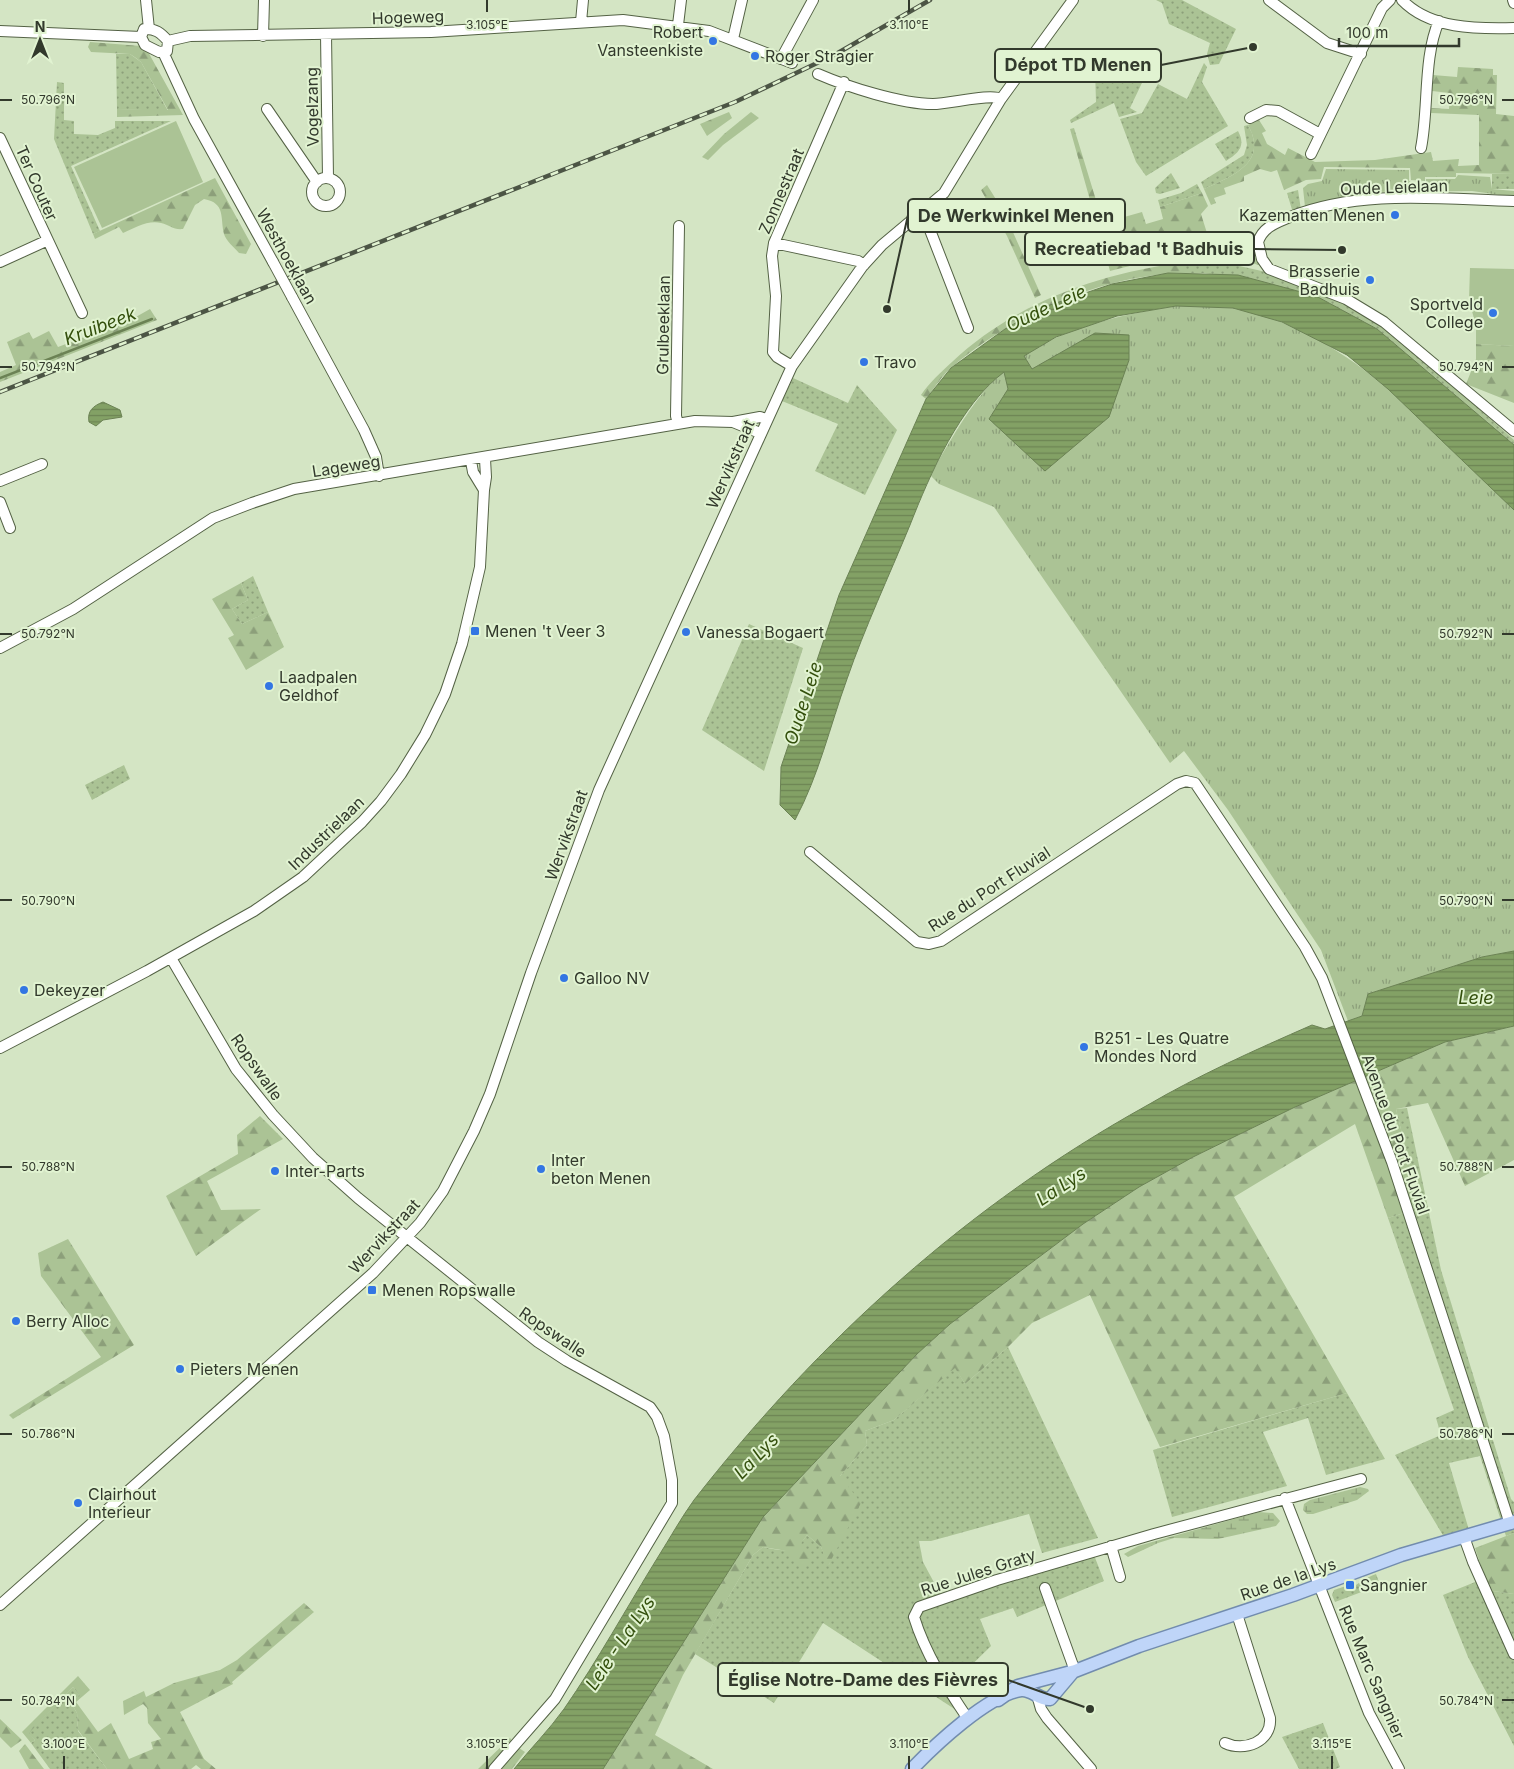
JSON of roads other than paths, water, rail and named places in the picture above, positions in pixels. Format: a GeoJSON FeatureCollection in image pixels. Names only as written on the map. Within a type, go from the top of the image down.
{"type":"FeatureCollection","features":[{"type":"Feature","properties":{"kind":"main road","name":"Rue de la Lys"},"geometry":{"type":"LineString","coordinates":[[912,1769],[936,1744],[968,1719],[1018,1686],[1075,1671],[1319,1586],[1401,1555],[1512,1523]]}},
{"type":"Feature","properties":{"kind":"main road","name":"Rue de la Lys"},"geometry":{"type":"LineString","coordinates":[[1055,1694],[1062,1681],[1075,1671]]}},
{"type":"Feature","properties":{"kind":"main road"},"geometry":{"type":"LineString","coordinates":[[1044,1678],[1055,1683],[1055,1694],[1044,1699],[1037,1695],[1036,1686],[1044,1678]]}},
{"type":"Feature","properties":{"kind":"main road","name":"Rue de la Lys"},"geometry":{"type":"LineString","coordinates":[[998,1700],[1022,1690],[1037,1695]]}},
{"type":"Feature","properties":{"kind":"street"},"geometry":{"type":"LineString","coordinates":[[146,0],[149,29]]}},
{"type":"Feature","properties":{"kind":"street"},"geometry":{"type":"LineString","coordinates":[[264,0],[264,36]]}},
{"type":"Feature","properties":{"kind":"street"},"geometry":{"type":"LineString","coordinates":[[581,22],[583,0]]}},
{"type":"Feature","properties":{"kind":"street"},"geometry":{"type":"LineString","coordinates":[[678,25],[681,0]]}},
{"type":"Feature","properties":{"kind":"street"},"geometry":{"type":"LineString","coordinates":[[733,39],[742,0]]}},
{"type":"Feature","properties":{"kind":"street"},"geometry":{"type":"LineString","coordinates":[[781,59],[813,0]]}},
{"type":"Feature","properties":{"kind":"street","name":"Wervikstraat"},"geometry":{"type":"LineString","coordinates":[[0,1605],[366,1280],[420,1223],[443,1191],[474,1131],[490,1094],[531,972],[598,790],[792,366],[864,265],[882,245],[944,193],[1001,100],[1073,0]]}},
{"type":"Feature","properties":{"kind":"street"},"geometry":{"type":"LineString","coordinates":[[1269,0],[1326,42],[1361,54]]}},
{"type":"Feature","properties":{"kind":"street"},"geometry":{"type":"LineString","coordinates":[[1311,154],[1382,8],[1390,0]]}},
{"type":"Feature","properties":{"kind":"street"},"geometry":{"type":"LineString","coordinates":[[1402,0],[1411,9],[1439,21],[1458,26],[1510,28],[1514,22]]}},
{"type":"Feature","properties":{"kind":"street","name":"Hogeweg"},"geometry":{"type":"LineString","coordinates":[[168,41],[190,36],[432,32],[623,20],[678,25],[709,31],[792,63]]}},
{"type":"Feature","properties":{"kind":"street"},"geometry":{"type":"LineString","coordinates":[[1421,148],[1425,126],[1429,68],[1439,21]]}},
{"type":"Feature","properties":{"kind":"street"},"geometry":{"type":"LineString","coordinates":[[144,29],[149,29],[156,31],[168,41],[169,46],[164,52],[154,50],[145,45],[141,37],[144,29]]}},
{"type":"Feature","properties":{"kind":"street"},"geometry":{"type":"LineString","coordinates":[[0,32],[141,37]]}},
{"type":"Feature","properties":{"kind":"street","name":"Vogelzang"},"geometry":{"type":"LineString","coordinates":[[267,109],[317,182],[312,190],[314,198],[320,204],[330,205],[338,199],[340,189],[335,181],[328,178],[326,34]]}},
{"type":"Feature","properties":{"kind":"street","name":"Westhoeklaan"},"geometry":{"type":"LineString","coordinates":[[164,52],[194,118],[364,430],[376,457],[379,476]]}},
{"type":"Feature","properties":{"kind":"street"},"geometry":{"type":"LineString","coordinates":[[818,74],[912,102],[933,104],[971,101],[986,96],[996,97],[1001,100]]}},
{"type":"Feature","properties":{"kind":"street","name":"Zonnestraat"},"geometry":{"type":"LineString","coordinates":[[792,366],[777,357],[773,352],[776,296],[772,256],[774,243],[844,82]]}},
{"type":"Feature","properties":{"kind":"street"},"geometry":{"type":"LineString","coordinates":[[971,101],[993,112]]}},
{"type":"Feature","properties":{"kind":"street"},"geometry":{"type":"LineString","coordinates":[[1250,118],[1266,110],[1278,111],[1320,134]]}},
{"type":"Feature","properties":{"kind":"street","name":"Ter Couter"},"geometry":{"type":"LineString","coordinates":[[0,138],[46,241],[82,313]]}},
{"type":"Feature","properties":{"kind":"street"},"geometry":{"type":"LineString","coordinates":[[317,182],[328,178]]}},
{"type":"Feature","properties":{"kind":"street","name":"Oude Leielaan"},"geometry":{"type":"LineString","coordinates":[[1514,201],[1370,200],[1316,207],[1275,223],[1260,235],[1259,249],[1262,259],[1270,269],[1346,299],[1384,322],[1514,431]]}},
{"type":"Feature","properties":{"kind":"street"},"geometry":{"type":"LineString","coordinates":[[923,212],[968,328]]}},
{"type":"Feature","properties":{"kind":"street","name":"Grulbeeklaan"},"geometry":{"type":"LineString","coordinates":[[678,424],[676,416],[679,226]]}},
{"type":"Feature","properties":{"kind":"street","name":"Ter Couter"},"geometry":{"type":"LineString","coordinates":[[0,262],[46,241]]}},
{"type":"Feature","properties":{"kind":"street"},"geometry":{"type":"LineString","coordinates":[[774,243],[858,261],[864,265]]}},
{"type":"Feature","properties":{"kind":"street","name":"Lageweg"},"geometry":{"type":"LineString","coordinates":[[0,648],[73,610],[220,515],[294,490],[678,424],[712,420],[733,422],[760,417],[766,420]]}},
{"type":"Feature","properties":{"kind":"street","name":"Lageweg"},"geometry":{"type":"LineString","coordinates":[[733,422],[760,433]]}},
{"type":"Feature","properties":{"kind":"street","name":"Industrielaan"},"geometry":{"type":"LineString","coordinates":[[0,1048],[171,958],[254,911],[304,877],[362,822],[401,774],[425,735],[445,694],[462,644],[480,567],[486,477],[485,458]]}},
{"type":"Feature","properties":{"kind":"street"},"geometry":{"type":"LineString","coordinates":[[471,461],[473,472],[484,490]]}},
{"type":"Feature","properties":{"kind":"street"},"geometry":{"type":"LineString","coordinates":[[0,481],[42,464]]}},
{"type":"Feature","properties":{"kind":"street"},"geometry":{"type":"LineString","coordinates":[[0,502],[10,528]]}},
{"type":"Feature","properties":{"kind":"street","name":"Rue du Port Fluvial"},"geometry":{"type":"LineString","coordinates":[[810,852],[917,942],[933,944],[1177,784],[1186,781],[1195,783]]}},
{"type":"Feature","properties":{"kind":"street","name":"Avenue du Port Fluvial"},"geometry":{"type":"LineString","coordinates":[[1195,783],[1311,957],[1328,994],[1367,1093],[1407,1207],[1512,1523]]}},
{"type":"Feature","properties":{"kind":"street","name":"Ropswalle"},"geometry":{"type":"LineString","coordinates":[[171,958],[236,1069],[272,1115],[313,1158],[407,1237],[538,1342],[650,1407],[657,1417],[664,1436],[672,1480],[672,1502],[555,1699],[494,1769]]}},
{"type":"Feature","properties":{"kind":"street","name":"Rue Jules Graty"},"geometry":{"type":"LineString","coordinates":[[968,1719],[936,1666],[914,1618],[917,1608],[997,1580],[1111,1546],[1361,1479]]}},
{"type":"Feature","properties":{"kind":"street"},"geometry":{"type":"LineString","coordinates":[[1285,1498],[1319,1586]]}},
{"type":"Feature","properties":{"kind":"street"},"geometry":{"type":"LineString","coordinates":[[1464,1537],[1473,1562],[1514,1654]]}},
{"type":"Feature","properties":{"kind":"street"},"geometry":{"type":"LineString","coordinates":[[1111,1546],[1120,1577]]}},
{"type":"Feature","properties":{"kind":"street","name":"Rue Marc Sangnier"},"geometry":{"type":"LineString","coordinates":[[1319,1586],[1372,1720],[1399,1769]]}},
{"type":"Feature","properties":{"kind":"street"},"geometry":{"type":"LineString","coordinates":[[1045,1588],[1075,1671]]}},
{"type":"Feature","properties":{"kind":"street"},"geometry":{"type":"LineString","coordinates":[[1225,1743],[1237,1747],[1257,1742],[1264,1737],[1270,1726],[1270,1718],[1236,1614]]}},
{"type":"Feature","properties":{"kind":"street"},"geometry":{"type":"LineString","coordinates":[[1054,1725],[1048,1708],[1055,1694]]}},
{"type":"Feature","properties":{"kind":"street"},"geometry":{"type":"LineString","coordinates":[[1037,1695],[1043,1713],[1091,1769]]}},
{"type":"Feature","properties":{"kind":"water","name":"Oude Leie"},"geometry":{"type":"Polygon","coordinates":[[[1168,273],[1238,275],[1316,296],[1377,329],[1514,445],[1514,510],[1388,389],[1347,355],[1282,322],[1233,308],[1176,306],[1117,316],[1056,337],[1024,356],[1032,369],[1095,333],[1129,335],[1129,360],[1109,417],[1045,471],[989,419],[1008,389],[1004,372],[988,386],[974,403],[960,421],[927,484],[861,640],[818,768],[795,820],[780,805],[781,767],[839,595],[926,399],[951,368],[1005,329],[1044,307],[1112,284],[1168,273]]]}},
{"type":"Feature","properties":{"kind":"water"},"geometry":{"type":"Polygon","coordinates":[[[103,402],[120,410],[122,417],[103,420],[96,426],[89,422],[89,415],[96,405],[103,402]]]}},
{"type":"Feature","properties":{"kind":"water","name":"Leie"},"geometry":{"type":"Polygon","coordinates":[[[1514,951],[1514,1026],[1445,1042],[1295,1107],[1193,1157],[1139,1187],[1083,1224],[950,1324],[917,1354],[763,1517],[603,1769],[514,1769],[564,1709],[601,1653],[689,1507],[742,1441],[792,1385],[845,1331],[900,1280],[958,1232],[1018,1187],[1081,1145],[1207,1073],[1312,1025],[1325,1029],[1362,1016],[1368,994],[1482,957],[1514,951]]]}},
{"type":"Feature","properties":{"kind":"waterway","name":"Kruibeek"},"geometry":{"type":"LineString","coordinates":[[0,378],[152,319]]}},
{"type":"Feature","properties":{"kind":"railway"},"geometry":{"type":"LineString","coordinates":[[0,392],[735,102],[836,54],[930,0]]}},
{"type":"Feature","properties":{"kind":"place","name":"Robert Vansteenkiste"},"geometry":{"type":"Point","coordinates":[713,41]}},
{"type":"Feature","properties":{"kind":"place","name":"Dépot TD Menen"},"geometry":{"type":"Point","coordinates":[1253,47]}},
{"type":"Feature","properties":{"kind":"place","name":"Roger Stragier"},"geometry":{"type":"Point","coordinates":[755,56]}},
{"type":"Feature","properties":{"kind":"place","name":"Kazematten Menen"},"geometry":{"type":"Point","coordinates":[1395,215]}},
{"type":"Feature","properties":{"kind":"place","name":"Recreatiebad 't Badhuis"},"geometry":{"type":"Point","coordinates":[1342,250]}},
{"type":"Feature","properties":{"kind":"place","name":"Brasserie Badhuis"},"geometry":{"type":"Point","coordinates":[1370,280]}},
{"type":"Feature","properties":{"kind":"place","name":"De Werkwinkel Menen"},"geometry":{"type":"Point","coordinates":[887,309]}},
{"type":"Feature","properties":{"kind":"place","name":"Sportveld College"},"geometry":{"type":"Point","coordinates":[1493,313]}},
{"type":"Feature","properties":{"kind":"place","name":"Travo"},"geometry":{"type":"Point","coordinates":[864,362]}},
{"type":"Feature","properties":{"kind":"place","name":"Menen 't Veer 3"},"geometry":{"type":"Point","coordinates":[475,631]}},
{"type":"Feature","properties":{"kind":"place","name":"Vanessa Bogaert"},"geometry":{"type":"Point","coordinates":[686,632]}},
{"type":"Feature","properties":{"kind":"place","name":"Laadpalen Geldhof"},"geometry":{"type":"Point","coordinates":[269,686]}},
{"type":"Feature","properties":{"kind":"place","name":"Galloo NV"},"geometry":{"type":"Point","coordinates":[564,978]}},
{"type":"Feature","properties":{"kind":"place","name":"Dekeyzer"},"geometry":{"type":"Point","coordinates":[24,990]}},
{"type":"Feature","properties":{"kind":"place","name":"B251 - Les Quatre Mondes Nord"},"geometry":{"type":"Point","coordinates":[1084,1047]}},
{"type":"Feature","properties":{"kind":"place","name":"Inter beton Menen"},"geometry":{"type":"Point","coordinates":[541,1169]}},
{"type":"Feature","properties":{"kind":"place","name":"Inter-Parts"},"geometry":{"type":"Point","coordinates":[275,1171]}},
{"type":"Feature","properties":{"kind":"place","name":"Menen Ropswalle"},"geometry":{"type":"Point","coordinates":[372,1290]}},
{"type":"Feature","properties":{"kind":"place","name":"Berry Alloc"},"geometry":{"type":"Point","coordinates":[16,1321]}},
{"type":"Feature","properties":{"kind":"place","name":"Pieters Menen"},"geometry":{"type":"Point","coordinates":[180,1369]}},
{"type":"Feature","properties":{"kind":"place","name":"Clairhout Interieur"},"geometry":{"type":"Point","coordinates":[78,1503]}},
{"type":"Feature","properties":{"kind":"place","name":"Sangnier"},"geometry":{"type":"Point","coordinates":[1350,1585]}},
{"type":"Feature","properties":{"kind":"place","name":"Église Notre-Dame des Fièvres"},"geometry":{"type":"Point","coordinates":[1090,1709]}},
{"type":"Feature","properties":{"kind":"water label","name":"La Lys"},"geometry":{"type":"Point","coordinates":[1061,1186]}},
{"type":"Feature","properties":{"kind":"water label","name":"La Lys"},"geometry":{"type":"Point","coordinates":[756,1456]}},
{"type":"Feature","properties":{"kind":"water label","name":"Leie - La Lys"},"geometry":{"type":"Point","coordinates":[620,1643]}}]}
